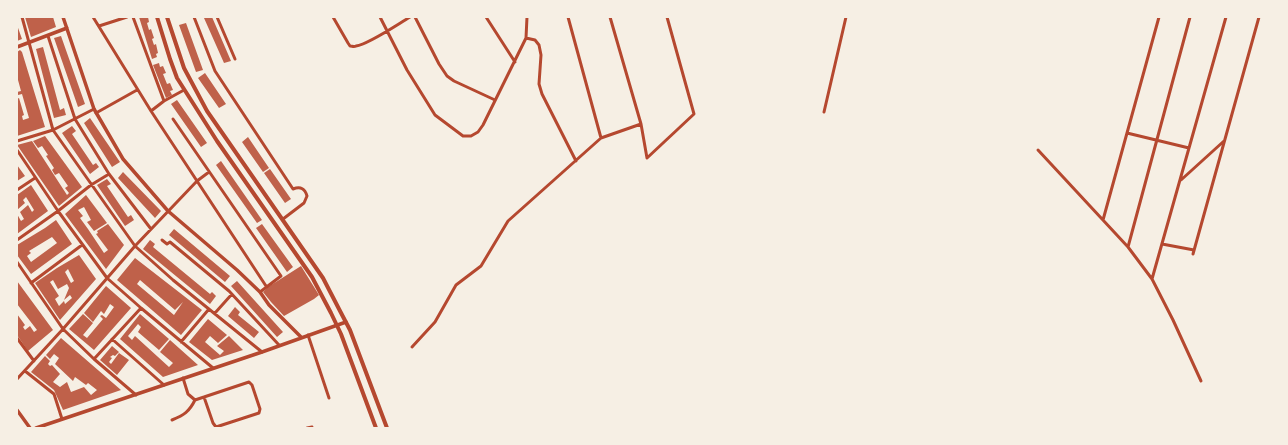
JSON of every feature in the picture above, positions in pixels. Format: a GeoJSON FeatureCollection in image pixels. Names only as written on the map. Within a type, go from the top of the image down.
{"type":"FeatureCollection","features":[{"type":"Feature","properties":{"kind":"main road"},"geometry":{"type":"LineString","coordinates":[[158,17],[170,60],[177,78],[184,90],[224,152],[312,277],[337,325],[376,428]]}},
{"type":"Feature","properties":{"kind":"main road"},"geometry":{"type":"LineString","coordinates":[[167,17],[184,68],[207,111],[323,278],[346,322],[387,428]]}},
{"type":"Feature","properties":{"kind":"street"},"geometry":{"type":"LineString","coordinates":[[22,17],[53,130],[91,185],[135,246],[262,352]]}},
{"type":"Feature","properties":{"kind":"street"},"geometry":{"type":"LineString","coordinates":[[64,17],[94,109],[123,159],[168,211],[237,270],[260,292],[269,304],[301,337]]}},
{"type":"Feature","properties":{"kind":"street"},"geometry":{"type":"LineString","coordinates":[[93,17],[137,90],[266,286]]}},
{"type":"Feature","properties":{"kind":"street"},"geometry":{"type":"LineString","coordinates":[[99,26],[127,17]]}},
{"type":"Feature","properties":{"kind":"street"},"geometry":{"type":"LineString","coordinates":[[133,17],[164,101]]}},
{"type":"Feature","properties":{"kind":"street"},"geometry":{"type":"LineString","coordinates":[[194,17],[215,71],[293,189],[301,188],[306,192],[307,196],[304,203],[282,219]]}},
{"type":"Feature","properties":{"kind":"street"},"geometry":{"type":"LineString","coordinates":[[217,17],[235,59]]}},
{"type":"Feature","properties":{"kind":"street"},"geometry":{"type":"LineString","coordinates":[[333,17],[350,46],[357,46],[410,17]]}},
{"type":"Feature","properties":{"kind":"street"},"geometry":{"type":"LineString","coordinates":[[380,17],[407,70],[435,115],[463,136],[471,136],[478,132],[483,125],[526,38],[527,17]]}},
{"type":"Feature","properties":{"kind":"street"},"geometry":{"type":"LineString","coordinates":[[415,17],[439,64],[447,76],[454,81],[495,100]]}},
{"type":"Feature","properties":{"kind":"street"},"geometry":{"type":"LineString","coordinates":[[486,17],[515,62]]}},
{"type":"Feature","properties":{"kind":"street"},"geometry":{"type":"LineString","coordinates":[[568,17],[601,138]]}},
{"type":"Feature","properties":{"kind":"street"},"geometry":{"type":"LineString","coordinates":[[610,17],[641,124],[647,158],[694,114],[667,17]]}},
{"type":"Feature","properties":{"kind":"street"},"geometry":{"type":"LineString","coordinates":[[824,112],[846,17]]}},
{"type":"Feature","properties":{"kind":"street"},"geometry":{"type":"LineString","coordinates":[[1103,220],[1159,17]]}},
{"type":"Feature","properties":{"kind":"street"},"geometry":{"type":"LineString","coordinates":[[1128,247],[1190,17]]}},
{"type":"Feature","properties":{"kind":"street"},"geometry":{"type":"LineString","coordinates":[[1152,279],[1226,17]]}},
{"type":"Feature","properties":{"kind":"street"},"geometry":{"type":"LineString","coordinates":[[1162,244],[1193,252],[1259,17]]}},
{"type":"Feature","properties":{"kind":"street"},"geometry":{"type":"LineString","coordinates":[[17,47],[67,28]]}},
{"type":"Feature","properties":{"kind":"street"},"geometry":{"type":"LineString","coordinates":[[48,36],[75,119],[109,174],[152,229]]}},
{"type":"Feature","properties":{"kind":"street"},"geometry":{"type":"LineString","coordinates":[[526,38],[533,39],[538,42],[541,55],[539,84],[542,94],[576,161]]}},
{"type":"Feature","properties":{"kind":"street"},"geometry":{"type":"LineString","coordinates":[[96,113],[137,90]]}},
{"type":"Feature","properties":{"kind":"street"},"geometry":{"type":"LineString","coordinates":[[151,111],[164,101],[184,90]]}},
{"type":"Feature","properties":{"kind":"street"},"geometry":{"type":"LineString","coordinates":[[17,141],[53,130],[94,109]]}},
{"type":"Feature","properties":{"kind":"street"},"geometry":{"type":"LineString","coordinates":[[173,120],[281,276],[260,292]]}},
{"type":"Feature","properties":{"kind":"street"},"geometry":{"type":"LineString","coordinates":[[412,347],[435,322],[456,285],[481,266],[508,221],[601,138],[641,124]]}},
{"type":"Feature","properties":{"kind":"street"},"geometry":{"type":"LineString","coordinates":[[1127,133],[1189,148]]}},
{"type":"Feature","properties":{"kind":"street"},"geometry":{"type":"LineString","coordinates":[[1180,181],[1224,141]]}},
{"type":"Feature","properties":{"kind":"street"},"geometry":{"type":"LineString","coordinates":[[17,150],[58,211],[107,278],[213,368]]}},
{"type":"Feature","properties":{"kind":"street"},"geometry":{"type":"LineString","coordinates":[[1038,150],[1128,247],[1152,279],[1201,381]]}},
{"type":"Feature","properties":{"kind":"street"},"geometry":{"type":"LineString","coordinates":[[17,379],[63,329],[135,246],[197,181],[209,172]]}},
{"type":"Feature","properties":{"kind":"street"},"geometry":{"type":"LineString","coordinates":[[17,240],[91,185],[109,174]]}},
{"type":"Feature","properties":{"kind":"street"},"geometry":{"type":"LineString","coordinates":[[17,190],[35,178]]}},
{"type":"Feature","properties":{"kind":"street"},"geometry":{"type":"LineString","coordinates":[[162,240],[167,244],[170,242],[232,294],[279,345]]}},
{"type":"Feature","properties":{"kind":"street"},"geometry":{"type":"LineString","coordinates":[[31,283],[82,245]]}},
{"type":"Feature","properties":{"kind":"street"},"geometry":{"type":"LineString","coordinates":[[17,262],[63,329],[94,359],[136,395]]}},
{"type":"Feature","properties":{"kind":"street"},"geometry":{"type":"LineString","coordinates":[[215,313],[232,294]]}},
{"type":"Feature","properties":{"kind":"street"},"geometry":{"type":"LineString","coordinates":[[94,359],[141,308]]}},
{"type":"Feature","properties":{"kind":"street"},"geometry":{"type":"LineString","coordinates":[[181,342],[209,309]]}},
{"type":"Feature","properties":{"kind":"street"},"geometry":{"type":"LineString","coordinates":[[36,428],[262,352],[346,322]]}},
{"type":"Feature","properties":{"kind":"street"},"geometry":{"type":"LineString","coordinates":[[308,335],[329,398]]}},
{"type":"Feature","properties":{"kind":"street"},"geometry":{"type":"LineString","coordinates":[[17,338],[34,361]]}},
{"type":"Feature","properties":{"kind":"street"},"geometry":{"type":"LineString","coordinates":[[112,339],[164,385]]}},
{"type":"Feature","properties":{"kind":"street"},"geometry":{"type":"LineString","coordinates":[[25,371],[54,394],[62,419]]}},
{"type":"Feature","properties":{"kind":"street"},"geometry":{"type":"LineString","coordinates":[[183,378],[188,394],[195,400]]}},
{"type":"Feature","properties":{"kind":"street"},"geometry":{"type":"LineString","coordinates":[[172,420],[185,414],[191,408],[195,400],[204,397],[249,382],[252,385],[260,409],[259,414],[216,427],[213,423],[204,397]]}},
{"type":"Feature","properties":{"kind":"street"},"geometry":{"type":"LineString","coordinates":[[17,410],[30,428]]}},
{"type":"Feature","properties":{"kind":"street"},"geometry":{"type":"LineString","coordinates":[[308,428],[312,427]]}},
{"type":"Feature","properties":{"kind":"building"},"geometry":{"type":"Polygon","coordinates":[[[25,17],[53,17],[56,27],[31,37],[25,17]]]}},
{"type":"Feature","properties":{"kind":"building"},"geometry":{"type":"Polygon","coordinates":[[[139,17],[148,17],[149,22],[147,23],[149,30],[151,29],[154,38],[152,39],[154,45],[156,44],[158,53],[156,54],[157,57],[152,59],[139,17]]]}},
{"type":"Feature","properties":{"kind":"building"},"geometry":{"type":"Polygon","coordinates":[[[212,17],[231,61],[224,63],[204,18],[212,17]]]}},
{"type":"Feature","properties":{"kind":"building"},"geometry":{"type":"Polygon","coordinates":[[[186,23],[203,70],[196,72],[179,25],[186,23]]]}},
{"type":"Feature","properties":{"kind":"building"},"geometry":{"type":"Polygon","coordinates":[[[17,25],[22,39],[17,41],[17,25]]]}},
{"type":"Feature","properties":{"kind":"building"},"geometry":{"type":"Polygon","coordinates":[[[61,36],[85,104],[78,107],[54,38],[61,36]]]}},
{"type":"Feature","properties":{"kind":"building"},"geometry":{"type":"Polygon","coordinates":[[[43,47],[60,110],[64,108],[66,115],[54,118],[36,49],[43,47]]]}},
{"type":"Feature","properties":{"kind":"building"},"geometry":{"type":"Polygon","coordinates":[[[20,50],[22,52],[45,127],[17,136],[17,99],[19,98],[24,115],[22,116],[23,120],[29,118],[22,94],[18,95],[17,92],[21,91],[17,80],[17,52],[20,50]]]}},
{"type":"Feature","properties":{"kind":"building"},"geometry":{"type":"Polygon","coordinates":[[[159,63],[160,67],[163,66],[166,73],[163,74],[167,84],[170,83],[173,90],[170,91],[172,95],[166,98],[153,65],[159,63]]]}},
{"type":"Feature","properties":{"kind":"building"},"geometry":{"type":"Polygon","coordinates":[[[205,73],[226,104],[219,108],[198,78],[205,73]]]}},
{"type":"Feature","properties":{"kind":"building"},"geometry":{"type":"Polygon","coordinates":[[[177,100],[207,143],[201,147],[171,104],[177,100]]]}},
{"type":"Feature","properties":{"kind":"building"},"geometry":{"type":"Polygon","coordinates":[[[90,118],[120,162],[112,167],[84,123],[90,118]]]}},
{"type":"Feature","properties":{"kind":"building"},"geometry":{"type":"Polygon","coordinates":[[[72,126],[76,131],[72,134],[93,165],[96,163],[99,167],[90,174],[62,133],[72,126]]]}},
{"type":"Feature","properties":{"kind":"building"},"geometry":{"type":"Polygon","coordinates":[[[45,136],[82,187],[59,206],[17,145],[32,141],[67,195],[69,193],[65,188],[68,186],[59,173],[55,175],[52,170],[54,168],[46,156],[48,155],[42,146],[38,148],[33,141],[45,136]]]}},
{"type":"Feature","properties":{"kind":"building"},"geometry":{"type":"Polygon","coordinates":[[[248,137],[269,168],[263,172],[242,142],[248,137]]]}},
{"type":"Feature","properties":{"kind":"building"},"geometry":{"type":"Polygon","coordinates":[[[221,161],[262,220],[257,223],[216,165],[221,161]]]}},
{"type":"Feature","properties":{"kind":"building"},"geometry":{"type":"Polygon","coordinates":[[[17,165],[25,176],[17,181],[17,165]]]}},
{"type":"Feature","properties":{"kind":"building"},"geometry":{"type":"Polygon","coordinates":[[[270,169],[291,199],[285,203],[264,173],[270,169]]]}},
{"type":"Feature","properties":{"kind":"building"},"geometry":{"type":"Polygon","coordinates":[[[123,172],[161,211],[155,218],[118,178],[123,172]]]}},
{"type":"Feature","properties":{"kind":"building"},"geometry":{"type":"Polygon","coordinates":[[[107,179],[111,184],[107,186],[128,217],[131,215],[134,220],[125,226],[97,185],[107,179]]]}},
{"type":"Feature","properties":{"kind":"building"},"geometry":{"type":"Polygon","coordinates":[[[31,185],[48,211],[17,234],[17,214],[21,221],[24,219],[20,212],[28,205],[32,212],[34,210],[26,197],[23,200],[25,203],[17,210],[17,195],[31,185]]]}},
{"type":"Feature","properties":{"kind":"building"},"geometry":{"type":"Polygon","coordinates":[[[86,195],[107,223],[94,231],[87,222],[91,220],[84,207],[78,210],[83,216],[80,218],[104,253],[108,250],[96,234],[98,233],[97,231],[108,224],[124,245],[106,269],[65,214],[86,195]]]}},
{"type":"Feature","properties":{"kind":"building"},"geometry":{"type":"Polygon","coordinates":[[[56,220],[72,244],[31,274],[17,255],[17,245],[56,220]],[[52,237],[29,251],[31,253],[27,256],[31,262],[57,243],[52,237]]]}},
{"type":"Feature","properties":{"kind":"building"},"geometry":{"type":"Polygon","coordinates":[[[262,224],[293,267],[287,272],[256,228],[262,224]]]}},
{"type":"Feature","properties":{"kind":"building"},"geometry":{"type":"Polygon","coordinates":[[[174,229],[230,276],[225,282],[169,235],[174,229]]]}},
{"type":"Feature","properties":{"kind":"building"},"geometry":{"type":"Polygon","coordinates":[[[150,240],[155,244],[153,247],[210,294],[212,292],[216,296],[210,304],[143,249],[150,240]]]}},
{"type":"Feature","properties":{"kind":"building"},"geometry":{"type":"Polygon","coordinates":[[[79,255],[96,279],[60,320],[35,283],[79,255]],[[68,269],[65,272],[71,283],[74,281],[68,269]],[[53,280],[50,282],[59,296],[55,299],[59,306],[64,301],[65,304],[72,298],[70,295],[64,300],[69,288],[67,284],[58,289],[53,280]]]}},
{"type":"Feature","properties":{"kind":"building"},"geometry":{"type":"Polygon","coordinates":[[[135,258],[202,310],[181,335],[117,280],[135,258]],[[140,280],[137,284],[174,315],[183,302],[175,310],[140,280]]]}},
{"type":"Feature","properties":{"kind":"building"},"geometry":{"type":"Polygon","coordinates":[[[301,266],[319,295],[284,316],[263,292],[268,287],[301,266]]]}},
{"type":"Feature","properties":{"kind":"building"},"geometry":{"type":"Polygon","coordinates":[[[17,281],[53,330],[28,351],[17,335],[17,314],[25,325],[23,327],[25,330],[30,326],[34,332],[37,330],[17,304],[17,281]]]}},
{"type":"Feature","properties":{"kind":"building"},"geometry":{"type":"Polygon","coordinates":[[[237,281],[283,332],[277,337],[231,286],[237,281]]]}},
{"type":"Feature","properties":{"kind":"building"},"geometry":{"type":"Polygon","coordinates":[[[106,286],[131,308],[94,350],[69,329],[83,314],[93,323],[83,335],[87,338],[103,319],[100,316],[102,315],[106,318],[114,307],[110,304],[104,314],[101,311],[93,322],[84,313],[106,286]]]}},
{"type":"Feature","properties":{"kind":"building"},"geometry":{"type":"Polygon","coordinates":[[[235,307],[240,312],[238,315],[259,332],[254,338],[228,316],[235,307]]]}},
{"type":"Feature","properties":{"kind":"building"},"geometry":{"type":"Polygon","coordinates":[[[140,314],[169,339],[159,350],[138,332],[141,327],[138,324],[128,336],[132,340],[135,336],[169,367],[173,363],[160,352],[170,340],[198,365],[163,377],[120,339],[140,314]]]}},
{"type":"Feature","properties":{"kind":"building"},"geometry":{"type":"Polygon","coordinates":[[[208,319],[227,335],[218,343],[210,336],[205,342],[220,355],[224,351],[217,346],[229,336],[243,350],[212,360],[189,342],[208,319]]]}},
{"type":"Feature","properties":{"kind":"building"},"geometry":{"type":"Polygon","coordinates":[[[61,338],[121,390],[63,410],[54,390],[31,372],[45,356],[50,361],[48,364],[50,366],[52,365],[60,374],[53,382],[60,387],[67,382],[71,392],[84,387],[91,395],[97,390],[88,383],[86,385],[75,377],[73,381],[55,364],[59,358],[54,354],[50,359],[46,355],[61,338]]]}},
{"type":"Feature","properties":{"kind":"building"},"geometry":{"type":"Polygon","coordinates":[[[112,346],[119,352],[115,356],[113,355],[110,357],[112,358],[109,362],[111,364],[119,353],[129,360],[117,375],[100,360],[112,346]]]}}]}
